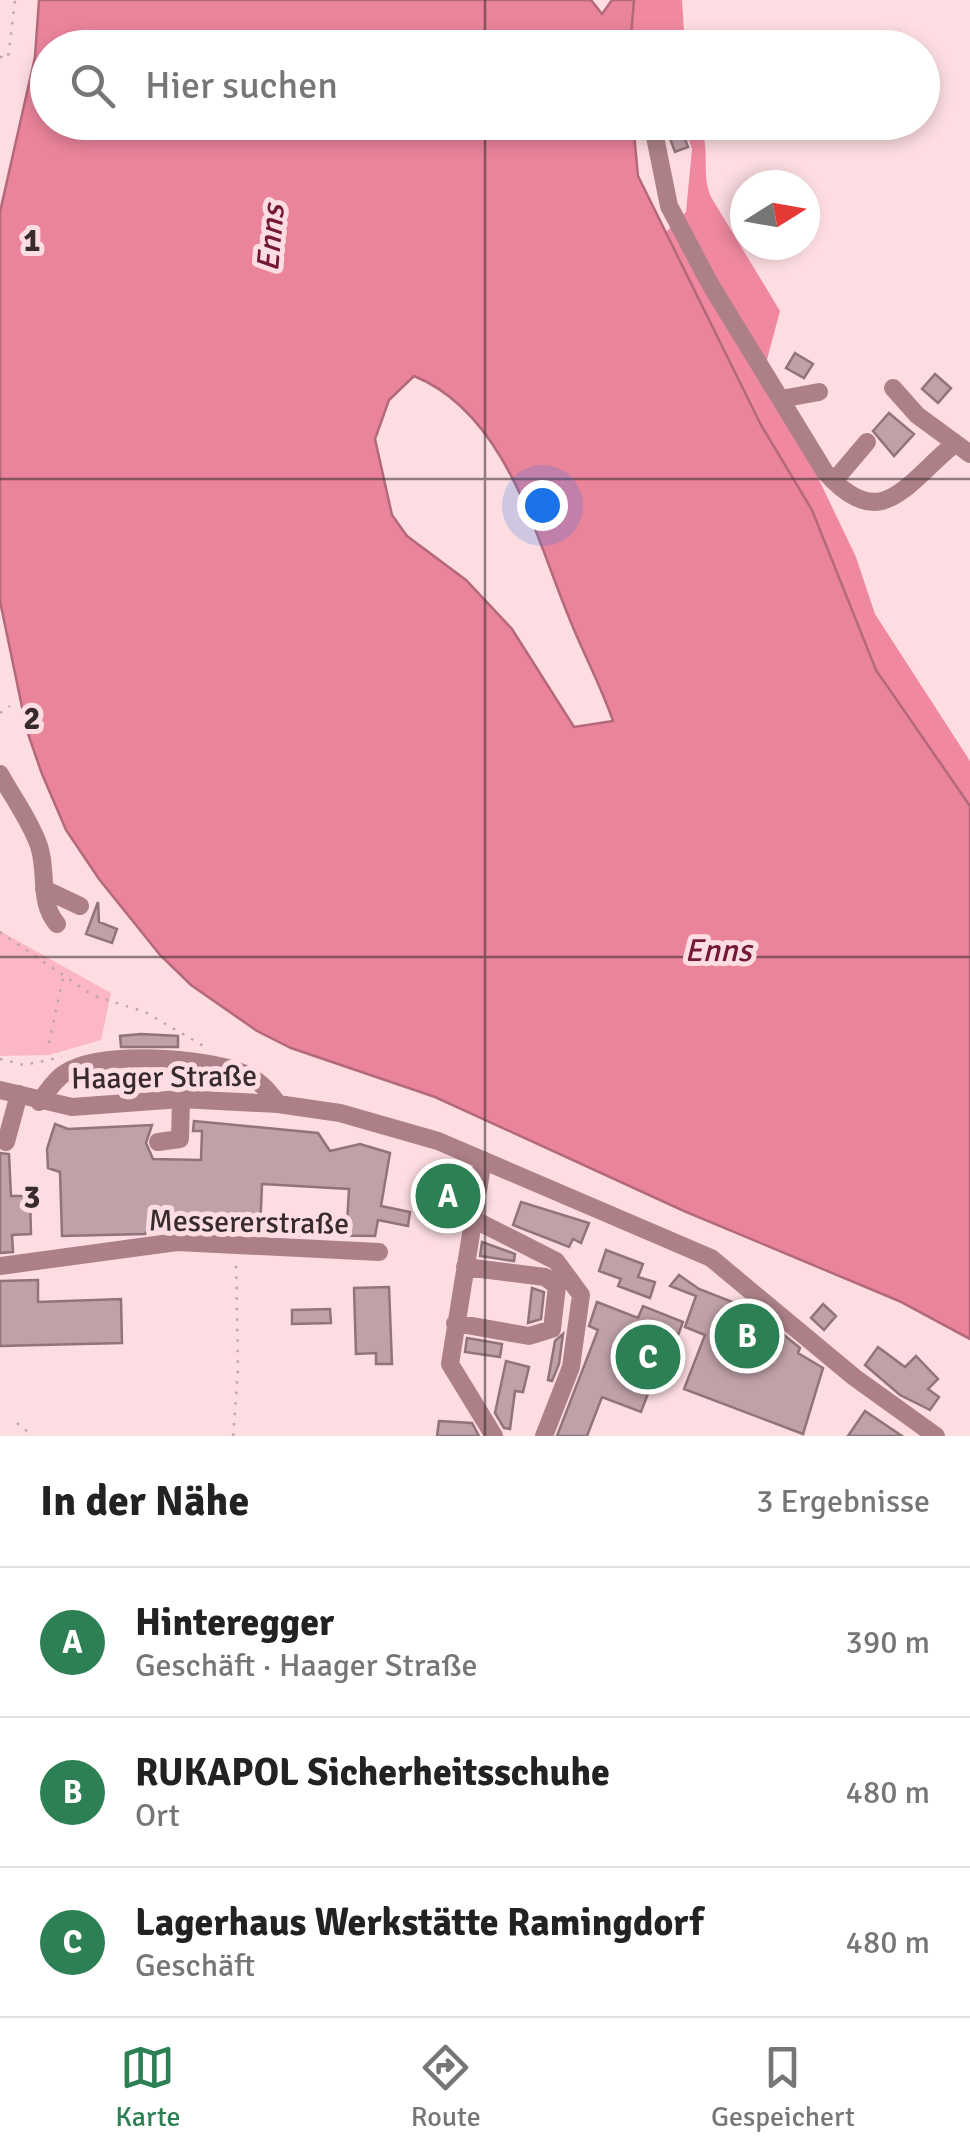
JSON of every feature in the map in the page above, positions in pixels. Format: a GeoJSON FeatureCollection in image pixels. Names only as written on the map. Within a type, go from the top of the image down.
{"type":"FeatureCollection","features":[{"type":"Feature","properties":{"kind":"street"},"geometry":{"type":"LineString","coordinates":[[656,140],[669,206],[710,284],[834,481],[862,503],[890,499],[952,445]]}},
{"type":"Feature","properties":{"kind":"street"},"geometry":{"type":"LineString","coordinates":[[893,388],[952,445],[970,454]]}},
{"type":"Feature","properties":{"kind":"street"},"geometry":{"type":"LineString","coordinates":[[781,399],[819,392]]}},
{"type":"Feature","properties":{"kind":"street"},"geometry":{"type":"LineString","coordinates":[[834,481],[867,442]]}},
{"type":"Feature","properties":{"kind":"street"},"geometry":{"type":"LineString","coordinates":[[0,774],[34,834],[44,868],[46,906],[57,924]]}},
{"type":"Feature","properties":{"kind":"street"},"geometry":{"type":"LineString","coordinates":[[44,889],[80,906]]}},
{"type":"Feature","properties":{"kind":"street"},"geometry":{"type":"LineString","coordinates":[[39,1102],[67,1072],[148,1058],[241,1072],[264,1085],[278,1104]]}},
{"type":"Feature","properties":{"kind":"street","name":"Haager Straße"},"geometry":{"type":"LineString","coordinates":[[0,1081],[19,1094]]}},
{"type":"Feature","properties":{"kind":"street","name":"Haager Straße"},"geometry":{"type":"LineString","coordinates":[[0,1090],[39,1102],[72,1106],[181,1099],[278,1104],[400,1129],[483,1160],[711,1258],[854,1378],[936,1436]]}},
{"type":"Feature","properties":{"kind":"street"},"geometry":{"type":"LineString","coordinates":[[6,1142],[19,1094]]}},
{"type":"Feature","properties":{"kind":"street"},"geometry":{"type":"LineString","coordinates":[[158,1142],[180,1139],[181,1099]]}},
{"type":"Feature","properties":{"kind":"street"},"geometry":{"type":"LineString","coordinates":[[483,1160],[451,1370],[494,1436]]}},
{"type":"Feature","properties":{"kind":"street"},"geometry":{"type":"LineString","coordinates":[[473,1219],[556,1261],[580,1295],[572,1367],[544,1436]]}},
{"type":"Feature","properties":{"kind":"street","name":"Messererstraße"},"geometry":{"type":"LineString","coordinates":[[0,1266],[166,1244],[379,1252]]}},
{"type":"Feature","properties":{"kind":"street"},"geometry":{"type":"LineString","coordinates":[[455,1324],[537,1336],[552,1328],[557,1301],[557,1286],[545,1278],[465,1267]]}},
{"type":"Feature","properties":{"kind":"path"},"geometry":{"type":"LineString","coordinates":[[0,57],[8,58],[14,0]]}},
{"type":"Feature","properties":{"kind":"path"},"geometry":{"type":"LineString","coordinates":[[0,713],[10,706]]}},
{"type":"Feature","properties":{"kind":"path"},"geometry":{"type":"LineString","coordinates":[[0,932],[92,994],[170,1024],[210,1050]]}},
{"type":"Feature","properties":{"kind":"path"},"geometry":{"type":"LineString","coordinates":[[49,1043],[64,977]]}},
{"type":"Feature","properties":{"kind":"path"},"geometry":{"type":"LineString","coordinates":[[0,1059],[43,1064],[76,1053]]}},
{"type":"Feature","properties":{"kind":"path"},"geometry":{"type":"LineString","coordinates":[[233,1436],[238,1370],[235,1244]]}},
{"type":"Feature","properties":{"kind":"path"},"geometry":{"type":"LineString","coordinates":[[17,1423],[33,1436]]}},
{"type":"Feature","properties":{"kind":"shaded area"},"geometry":{"type":"Polygon","coordinates":[[[634,0],[682,0],[684,30],[631,30],[634,0]]]}},
{"type":"Feature","properties":{"kind":"shaded area"},"geometry":{"type":"Polygon","coordinates":[[[689,140],[704,140],[711,197],[730,228],[730,260],[749,260],[780,311],[765,367],[856,557],[875,614],[970,761],[970,806],[876,670],[812,510],[761,425],[666,232],[686,212],[692,149],[689,140]]]}},
{"type":"Feature","properties":{"kind":"shaded area"},"geometry":{"type":"Polygon","coordinates":[[[0,931],[111,993],[101,1040],[49,1055],[0,1056],[0,931]]]}},
{"type":"Feature","properties":{"kind":"water","name":"Enns"},"geometry":{"type":"Polygon","coordinates":[[[39,0],[591,0],[602,14],[612,0],[634,0],[631,30],[37,30],[39,0]]]}},
{"type":"Feature","properties":{"kind":"water","name":"Enns"},"geometry":{"type":"Polygon","coordinates":[[[30,79],[30,140],[635,140],[638,176],[761,425],[812,510],[876,670],[970,806],[970,1339],[899,1301],[684,1211],[435,1097],[291,1048],[257,1031],[191,985],[160,955],[99,879],[66,830],[27,731],[0,601],[0,212],[30,79]],[[414,376],[389,400],[375,439],[392,515],[407,536],[466,580],[512,629],[574,727],[613,721],[512,478],[472,417],[445,393],[414,376]]]}},
{"type":"Feature","properties":{"kind":"building"},"geometry":{"type":"Polygon","coordinates":[[[671,140],[685,140],[688,147],[675,152],[671,140]]]}},
{"type":"Feature","properties":{"kind":"building"},"geometry":{"type":"Polygon","coordinates":[[[795,353],[813,364],[804,378],[786,368],[795,353]]]}},
{"type":"Feature","properties":{"kind":"building"},"geometry":{"type":"Polygon","coordinates":[[[935,374],[951,388],[938,403],[922,389],[935,374]]]}},
{"type":"Feature","properties":{"kind":"building"},"geometry":{"type":"Polygon","coordinates":[[[889,413],[914,434],[894,456],[873,431],[889,413]]]}},
{"type":"Feature","properties":{"kind":"building"},"geometry":{"type":"Polygon","coordinates":[[[98,902],[99,922],[117,929],[112,943],[86,934],[98,902]]]}},
{"type":"Feature","properties":{"kind":"building"},"geometry":{"type":"Polygon","coordinates":[[[120,1036],[178,1036],[178,1047],[121,1047],[120,1036]]]}},
{"type":"Feature","properties":{"kind":"building"},"geometry":{"type":"Polygon","coordinates":[[[113,1073],[114,1082],[78,1088],[76,1082],[113,1073]]]}},
{"type":"Feature","properties":{"kind":"building"},"geometry":{"type":"Polygon","coordinates":[[[194,1121],[318,1133],[330,1151],[360,1144],[390,1153],[381,1206],[410,1212],[408,1226],[378,1220],[375,1236],[291,1235],[292,1221],[347,1224],[349,1189],[262,1184],[260,1231],[149,1227],[145,1234],[62,1236],[60,1172],[48,1168],[47,1149],[55,1124],[68,1129],[152,1125],[146,1143],[153,1159],[201,1160],[202,1131],[193,1131],[194,1121]]]}},
{"type":"Feature","properties":{"kind":"building"},"geometry":{"type":"Polygon","coordinates":[[[0,1153],[9,1154],[11,1196],[30,1196],[31,1234],[12,1235],[13,1252],[0,1253],[0,1153]]]}},
{"type":"Feature","properties":{"kind":"building"},"geometry":{"type":"Polygon","coordinates":[[[438,1176],[461,1180],[455,1221],[432,1218],[438,1176]]]}},
{"type":"Feature","properties":{"kind":"building"},"geometry":{"type":"Polygon","coordinates":[[[521,1202],[589,1223],[581,1243],[573,1239],[569,1247],[513,1225],[521,1202]]]}},
{"type":"Feature","properties":{"kind":"building"},"geometry":{"type":"Polygon","coordinates":[[[482,1242],[515,1254],[514,1261],[480,1256],[482,1242]]]}},
{"type":"Feature","properties":{"kind":"building"},"geometry":{"type":"Polygon","coordinates":[[[606,1250],[643,1264],[638,1277],[655,1282],[650,1298],[618,1286],[621,1279],[599,1271],[606,1250]]]}},
{"type":"Feature","properties":{"kind":"building"},"geometry":{"type":"Polygon","coordinates":[[[679,1275],[699,1289],[753,1310],[800,1348],[798,1353],[823,1368],[803,1434],[684,1389],[705,1335],[685,1327],[696,1296],[670,1286],[679,1275]]]}},
{"type":"Feature","properties":{"kind":"building"},"geometry":{"type":"Polygon","coordinates":[[[38,1280],[38,1302],[121,1299],[122,1343],[0,1346],[0,1281],[38,1280]]]}},
{"type":"Feature","properties":{"kind":"building"},"geometry":{"type":"Polygon","coordinates":[[[389,1287],[392,1364],[376,1364],[376,1353],[356,1354],[354,1288],[389,1287]]]}},
{"type":"Feature","properties":{"kind":"building"},"geometry":{"type":"Polygon","coordinates":[[[532,1288],[544,1292],[541,1319],[528,1323],[532,1288]]]}},
{"type":"Feature","properties":{"kind":"building"},"geometry":{"type":"Polygon","coordinates":[[[597,1302],[638,1318],[643,1306],[683,1322],[662,1378],[655,1375],[641,1412],[602,1397],[587,1436],[557,1436],[598,1330],[589,1326],[597,1302]]]}},
{"type":"Feature","properties":{"kind":"building"},"geometry":{"type":"Polygon","coordinates":[[[823,1304],[836,1316],[824,1330],[811,1318],[823,1304]]]}},
{"type":"Feature","properties":{"kind":"building"},"geometry":{"type":"Polygon","coordinates":[[[330,1309],[331,1323],[292,1324],[292,1310],[330,1309]]]}},
{"type":"Feature","properties":{"kind":"building"},"geometry":{"type":"Polygon","coordinates":[[[563,1334],[559,1364],[552,1381],[548,1380],[555,1341],[563,1334]]]}},
{"type":"Feature","properties":{"kind":"building"},"geometry":{"type":"Polygon","coordinates":[[[467,1338],[502,1344],[500,1357],[465,1352],[467,1338]]]}},
{"type":"Feature","properties":{"kind":"building"},"geometry":{"type":"Polygon","coordinates":[[[878,1347],[905,1367],[916,1356],[938,1379],[928,1389],[939,1397],[930,1410],[900,1395],[865,1365],[878,1347]]]}},
{"type":"Feature","properties":{"kind":"building"},"geometry":{"type":"Polygon","coordinates":[[[506,1361],[529,1367],[523,1392],[515,1391],[510,1429],[504,1428],[495,1413],[506,1361]]]}},
{"type":"Feature","properties":{"kind":"building"},"geometry":{"type":"Polygon","coordinates":[[[865,1411],[902,1436],[848,1436],[865,1411]]]}},
{"type":"Feature","properties":{"kind":"building"},"geometry":{"type":"Polygon","coordinates":[[[439,1421],[472,1423],[479,1436],[437,1436],[439,1421]]]}},
{"type":"Feature","properties":{"kind":"place","name":"Hinteregger"},"geometry":{"type":"Point","coordinates":[448,1196]}},
{"type":"Feature","properties":{"kind":"place","name":"RUKAPOL Sicherheitsschuhe"},"geometry":{"type":"Point","coordinates":[747,1336]}},
{"type":"Feature","properties":{"kind":"place","name":"Lagerhaus Werkstätte Ramingdorf"},"geometry":{"type":"Point","coordinates":[648,1357]}}]}
